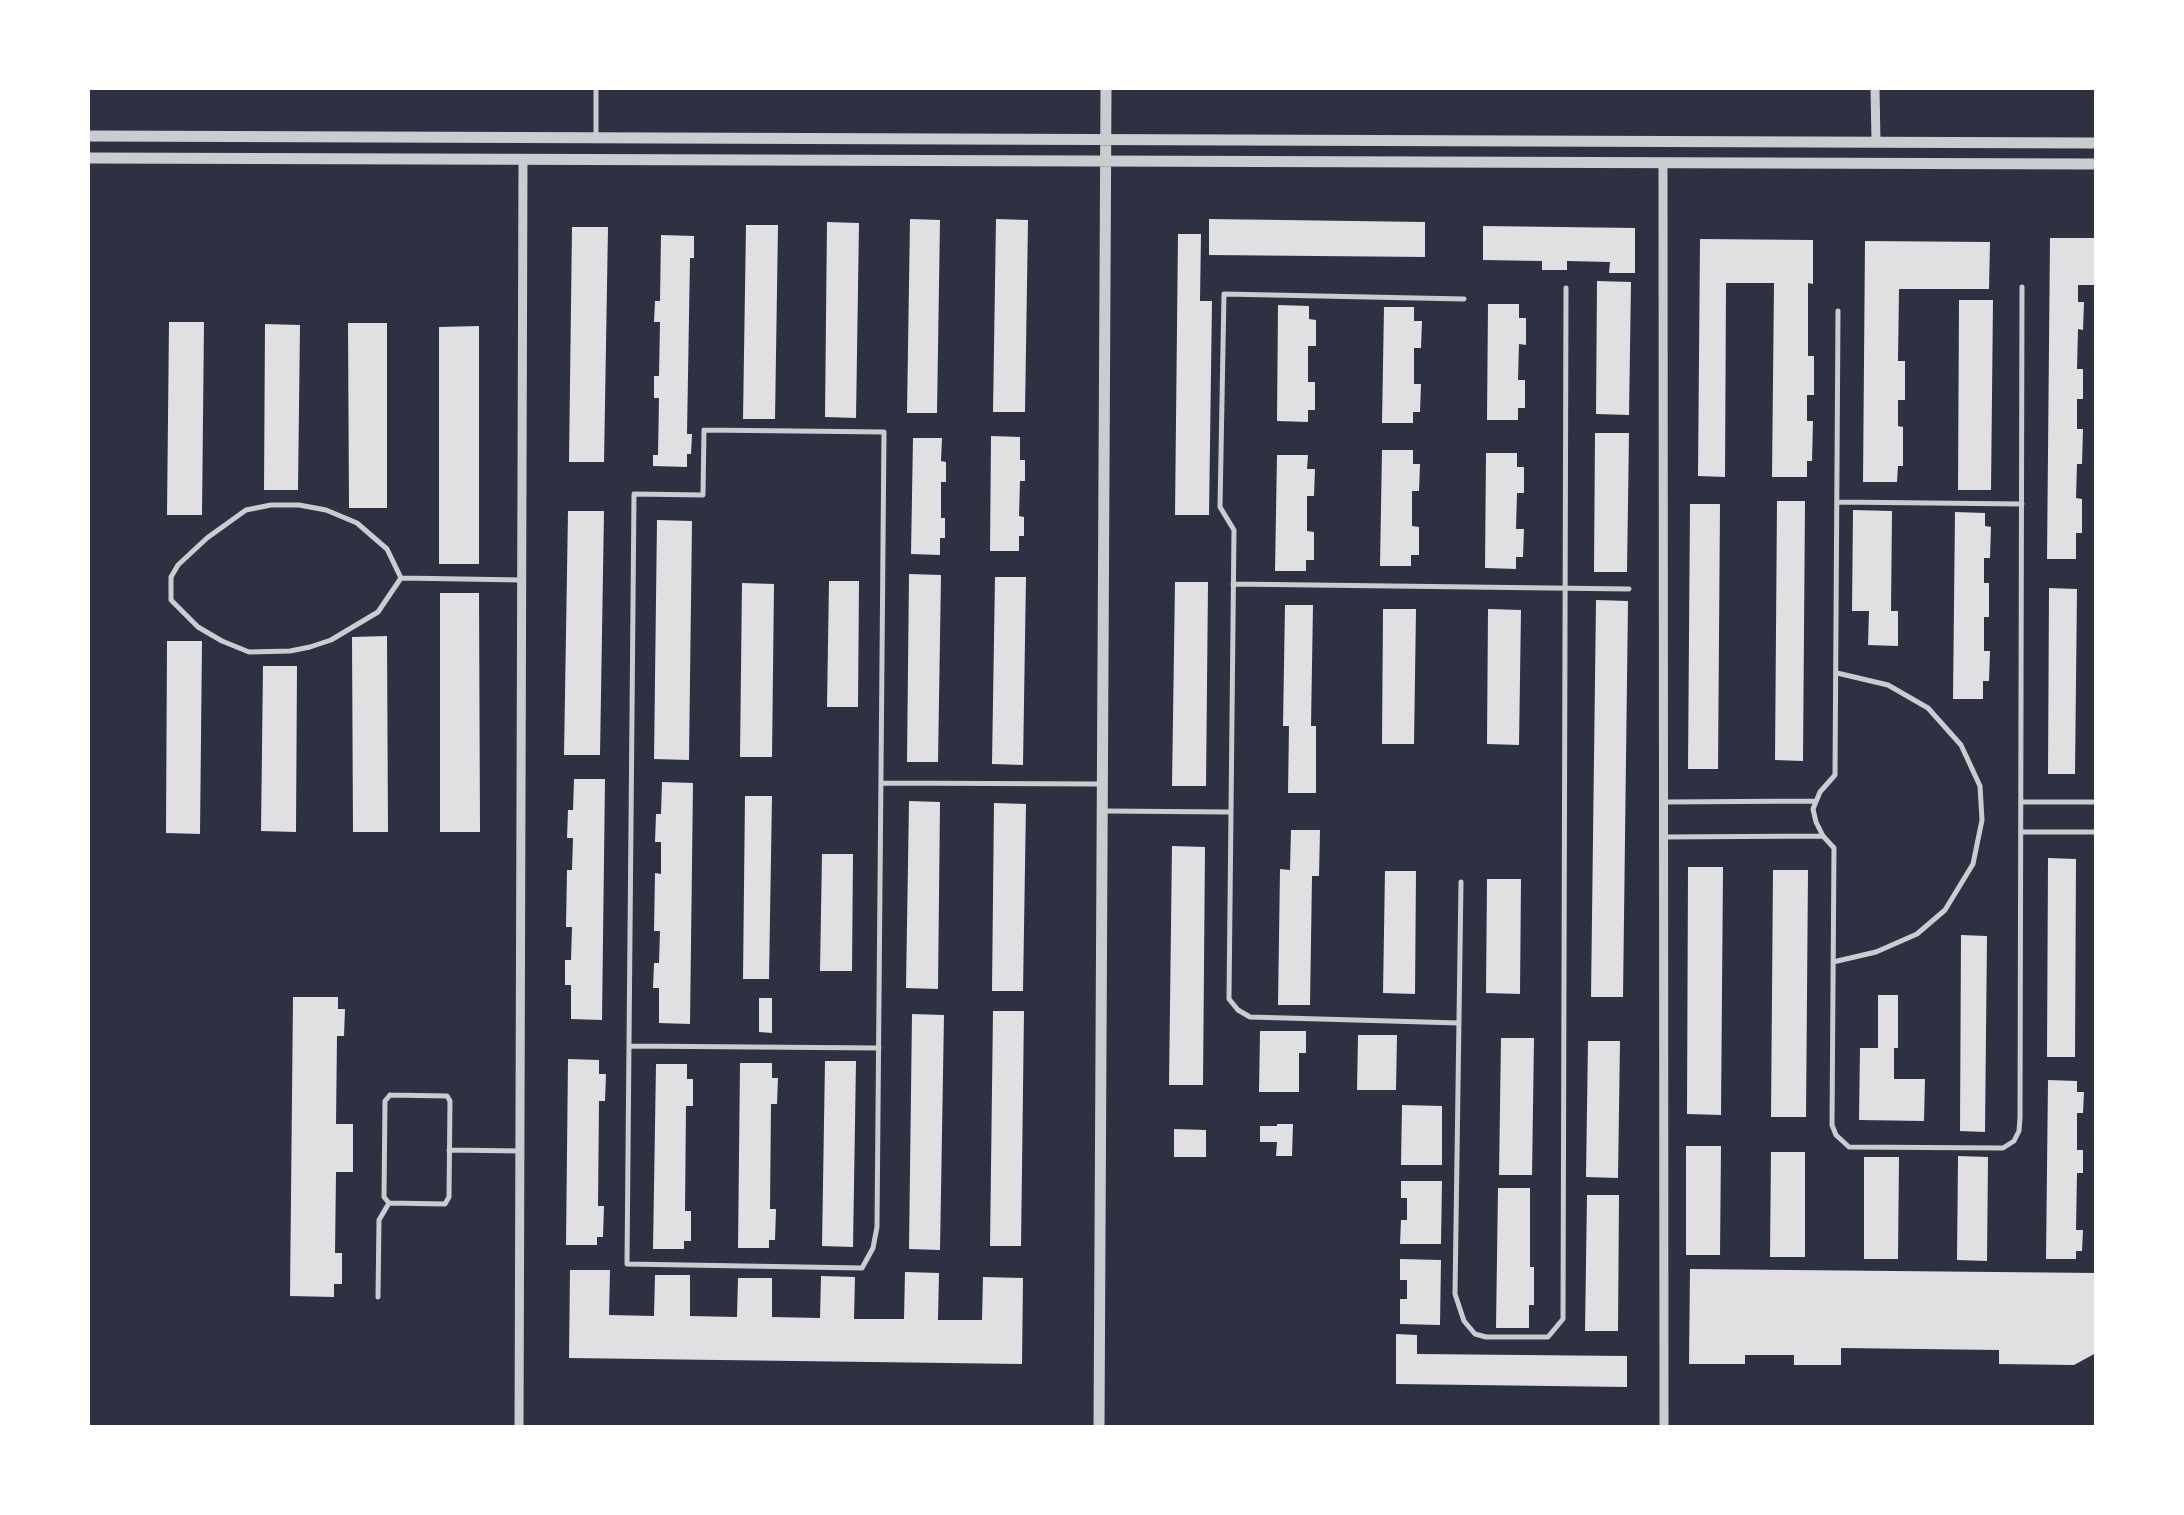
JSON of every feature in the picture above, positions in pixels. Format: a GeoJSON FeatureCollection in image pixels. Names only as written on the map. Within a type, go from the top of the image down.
{"type":"FeatureCollection","features":[{"type":"Feature","properties":{"kind":"street"},"geometry":{"type":"LineString","coordinates":[[1099,1428],[1106,88]]}},
{"type":"Feature","properties":{"kind":"street"},"geometry":{"type":"LineString","coordinates":[[1876,88],[1876,142]]}},
{"type":"Feature","properties":{"kind":"street"},"geometry":{"type":"LineString","coordinates":[[88,136],[2096,143]]}},
{"type":"Feature","properties":{"kind":"street"},"geometry":{"type":"LineString","coordinates":[[88,158],[2096,164]]}},
{"type":"Feature","properties":{"kind":"street"},"geometry":{"type":"LineString","coordinates":[[519,1428],[523,159]]}},
{"type":"Feature","properties":{"kind":"street"},"geometry":{"type":"LineString","coordinates":[[1663,163],[1664,1428]]}},
{"type":"Feature","properties":{"kind":"lane"},"geometry":{"type":"LineString","coordinates":[[596,88],[596,138]]}},
{"type":"Feature","properties":{"kind":"lane"},"geometry":{"type":"LineString","coordinates":[[1838,311],[1834,775],[1820,792],[1814,809],[1823,836],[1834,848],[1832,1125],[1849,1148],[2003,1148],[2014,1141],[2020,1118],[2022,287]]}},
{"type":"Feature","properties":{"kind":"lane"},"geometry":{"type":"LineString","coordinates":[[1462,882],[1455,1294],[1464,1321],[1475,1334],[1548,1337],[1563,1319],[1566,288]]}},
{"type":"Feature","properties":{"kind":"lane"},"geometry":{"type":"LineString","coordinates":[[1459,1022],[1250,1017],[1228,1000],[1234,530],[1220,508],[1224,294],[1464,299]]}},
{"type":"Feature","properties":{"kind":"lane"},"geometry":{"type":"LineString","coordinates":[[704,430],[884,432],[881,783],[874,1248],[862,1268],[627,1264],[634,494],[704,495],[704,430]]}},
{"type":"Feature","properties":{"kind":"lane"},"geometry":{"type":"LineString","coordinates":[[1836,502],[2022,504]]}},
{"type":"Feature","properties":{"kind":"lane"},"geometry":{"type":"LineString","coordinates":[[270,504],[326,510],[357,523],[388,548],[401,578],[378,612],[330,640],[290,652],[249,652],[222,641],[198,626],[171,600],[171,576],[192,551],[246,510],[270,504]]}},
{"type":"Feature","properties":{"kind":"lane"},"geometry":{"type":"LineString","coordinates":[[401,578],[522,580]]}},
{"type":"Feature","properties":{"kind":"lane"},"geometry":{"type":"LineString","coordinates":[[1233,584],[1629,589]]}},
{"type":"Feature","properties":{"kind":"lane"},"geometry":{"type":"LineString","coordinates":[[1833,962],[1876,952],[1916,934],[1945,910],[1973,864],[1982,820],[1980,786],[1960,745],[1928,708],[1888,685],[1835,673]]}},
{"type":"Feature","properties":{"kind":"lane"},"geometry":{"type":"LineString","coordinates":[[881,783],[1102,784]]}},
{"type":"Feature","properties":{"kind":"lane"},"geometry":{"type":"LineString","coordinates":[[1664,802],[1816,801]]}},
{"type":"Feature","properties":{"kind":"lane"},"geometry":{"type":"LineString","coordinates":[[2021,802],[2096,802]]}},
{"type":"Feature","properties":{"kind":"lane"},"geometry":{"type":"LineString","coordinates":[[1102,811],[1230,812]]}},
{"type":"Feature","properties":{"kind":"lane"},"geometry":{"type":"LineString","coordinates":[[2021,832],[2096,832]]}},
{"type":"Feature","properties":{"kind":"lane"},"geometry":{"type":"LineString","coordinates":[[1664,836],[1823,836]]}},
{"type":"Feature","properties":{"kind":"lane"},"geometry":{"type":"LineString","coordinates":[[629,1046],[878,1048]]}},
{"type":"Feature","properties":{"kind":"lane"},"geometry":{"type":"LineString","coordinates":[[390,1095],[446,1096],[450,1101],[449,1198],[445,1204],[389,1203],[384,1197],[385,1100],[390,1095]]}},
{"type":"Feature","properties":{"kind":"lane"},"geometry":{"type":"LineString","coordinates":[[450,1150],[520,1150]]}},
{"type":"Feature","properties":{"kind":"lane"},"geometry":{"type":"LineString","coordinates":[[378,1297],[380,1220],[389,1203]]}},
{"type":"Feature","properties":{"kind":"building"},"geometry":{"type":"Polygon","coordinates":[[[910,219],[940,220],[937,413],[907,413],[910,219]]]}},
{"type":"Feature","properties":{"kind":"building"},"geometry":{"type":"Polygon","coordinates":[[[996,219],[1028,220],[1025,412],[993,412],[996,219]]]}},
{"type":"Feature","properties":{"kind":"building"},"geometry":{"type":"Polygon","coordinates":[[[1209,219],[1425,222],[1425,257],[1209,255],[1209,219]]]}},
{"type":"Feature","properties":{"kind":"building"},"geometry":{"type":"Polygon","coordinates":[[[827,222],[859,223],[856,418],[825,417],[827,222]]]}},
{"type":"Feature","properties":{"kind":"building"},"geometry":{"type":"Polygon","coordinates":[[[746,225],[778,225],[775,419],[743,419],[746,225]]]}},
{"type":"Feature","properties":{"kind":"building"},"geometry":{"type":"Polygon","coordinates":[[[1483,226],[1635,228],[1635,273],[1609,273],[1610,262],[1567,261],[1567,270],[1542,270],[1542,261],[1483,260],[1483,226]]]}},
{"type":"Feature","properties":{"kind":"building"},"geometry":{"type":"Polygon","coordinates":[[[572,227],[608,227],[604,462],[569,462],[572,227]]]}},
{"type":"Feature","properties":{"kind":"building"},"geometry":{"type":"Polygon","coordinates":[[[1178,234],[1201,234],[1200,301],[1212,301],[1209,515],[1175,515],[1178,234]]]}},
{"type":"Feature","properties":{"kind":"building"},"geometry":{"type":"Polygon","coordinates":[[[661,235],[694,236],[694,258],[690,258],[687,434],[692,434],[687,467],[653,466],[653,455],[658,455],[659,398],[654,398],[654,376],[659,376],[660,322],[654,322],[655,301],[660,301],[661,235]]]}},
{"type":"Feature","properties":{"kind":"building"},"geometry":{"type":"Polygon","coordinates":[[[2050,238],[2096,238],[2096,285],[2078,285],[2078,302],[2084,302],[2083,330],[2078,329],[2077,369],[2083,369],[2083,399],[2077,399],[2077,429],[2083,429],[2076,498],[2082,499],[2082,533],[2076,533],[2076,559],[2047,559],[2050,238]]]}},
{"type":"Feature","properties":{"kind":"building"},"geometry":{"type":"Polygon","coordinates":[[[1700,239],[1813,240],[1813,284],[1808,283],[1808,356],[1814,356],[1814,395],[1807,395],[1807,421],[1813,421],[1812,461],[1807,461],[1807,477],[1772,477],[1774,283],[1726,283],[1725,477],[1698,476],[1700,239]]]}},
{"type":"Feature","properties":{"kind":"building"},"geometry":{"type":"Polygon","coordinates":[[[1865,241],[1990,242],[1989,289],[1899,289],[1898,361],[1905,361],[1905,400],[1898,400],[1903,466],[1898,466],[1897,482],[1863,482],[1865,241]]]}},
{"type":"Feature","properties":{"kind":"building"},"geometry":{"type":"Polygon","coordinates":[[[1597,281],[1631,282],[1629,415],[1596,414],[1597,281]]]}},
{"type":"Feature","properties":{"kind":"building"},"geometry":{"type":"Polygon","coordinates":[[[1959,300],[1993,300],[1991,490],[1958,490],[1959,300]]]}},
{"type":"Feature","properties":{"kind":"building"},"geometry":{"type":"Polygon","coordinates":[[[1488,304],[1519,304],[1519,318],[1526,318],[1526,345],[1519,344],[1518,380],[1525,380],[1525,408],[1518,408],[1518,420],[1487,420],[1488,304]]]}},
{"type":"Feature","properties":{"kind":"building"},"geometry":{"type":"Polygon","coordinates":[[[1278,305],[1309,306],[1309,319],[1316,320],[1316,346],[1308,346],[1308,382],[1315,382],[1315,410],[1308,410],[1308,422],[1277,421],[1278,305]]]}},
{"type":"Feature","properties":{"kind":"building"},"geometry":{"type":"Polygon","coordinates":[[[1384,307],[1414,307],[1414,321],[1422,321],[1421,348],[1414,348],[1414,384],[1421,384],[1420,412],[1413,412],[1413,423],[1382,423],[1384,307]]]}},
{"type":"Feature","properties":{"kind":"building"},"geometry":{"type":"Polygon","coordinates":[[[169,322],[204,322],[202,515],[167,515],[169,322]]]}},
{"type":"Feature","properties":{"kind":"building"},"geometry":{"type":"Polygon","coordinates":[[[348,323],[387,323],[387,508],[349,508],[348,323]]]}},
{"type":"Feature","properties":{"kind":"building"},"geometry":{"type":"Polygon","coordinates":[[[265,324],[300,325],[298,490],[264,490],[265,324]]]}},
{"type":"Feature","properties":{"kind":"building"},"geometry":{"type":"Polygon","coordinates":[[[479,326],[479,564],[439,564],[439,327],[479,326]]]}},
{"type":"Feature","properties":{"kind":"building"},"geometry":{"type":"Polygon","coordinates":[[[1595,433],[1629,433],[1627,572],[1594,572],[1595,433]]]}},
{"type":"Feature","properties":{"kind":"building"},"geometry":{"type":"Polygon","coordinates":[[[991,436],[1020,437],[1025,481],[1020,481],[1019,516],[1024,517],[1024,536],[1019,536],[1019,551],[990,551],[991,436]]]}},
{"type":"Feature","properties":{"kind":"building"},"geometry":{"type":"Polygon","coordinates":[[[913,438],[942,438],[941,461],[946,462],[946,482],[941,482],[945,538],[940,538],[940,555],[911,554],[913,438]]]}},
{"type":"Feature","properties":{"kind":"building"},"geometry":{"type":"Polygon","coordinates":[[[1382,450],[1413,450],[1413,464],[1420,464],[1419,491],[1412,491],[1412,526],[1419,527],[1419,555],[1411,555],[1411,566],[1380,566],[1382,450]]]}},
{"type":"Feature","properties":{"kind":"building"},"geometry":{"type":"Polygon","coordinates":[[[1486,453],[1517,453],[1517,467],[1524,467],[1524,493],[1517,493],[1516,529],[1524,529],[1523,557],[1516,557],[1516,569],[1485,568],[1486,453]]]}},
{"type":"Feature","properties":{"kind":"building"},"geometry":{"type":"Polygon","coordinates":[[[1277,455],[1308,455],[1307,469],[1315,469],[1314,496],[1307,496],[1307,531],[1314,532],[1314,560],[1306,560],[1306,571],[1275,571],[1277,455]]]}},
{"type":"Feature","properties":{"kind":"building"},"geometry":{"type":"Polygon","coordinates":[[[1777,501],[1805,501],[1803,761],[1775,760],[1777,501]]]}},
{"type":"Feature","properties":{"kind":"building"},"geometry":{"type":"Polygon","coordinates":[[[1690,504],[1720,504],[1718,769],[1688,769],[1690,504]]]}},
{"type":"Feature","properties":{"kind":"building"},"geometry":{"type":"Polygon","coordinates":[[[1853,510],[1892,511],[1891,611],[1898,611],[1898,646],[1868,645],[1869,611],[1852,611],[1853,510]]]}},
{"type":"Feature","properties":{"kind":"building"},"geometry":{"type":"Polygon","coordinates":[[[568,511],[604,511],[600,755],[564,755],[568,511]]]}},
{"type":"Feature","properties":{"kind":"building"},"geometry":{"type":"Polygon","coordinates":[[[1955,512],[1985,513],[1985,526],[1991,527],[1990,558],[1984,558],[1989,617],[1984,617],[1984,651],[1990,651],[1989,681],[1983,681],[1983,699],[1953,699],[1955,512]]]}},
{"type":"Feature","properties":{"kind":"building"},"geometry":{"type":"Polygon","coordinates":[[[657,520],[692,521],[689,760],[654,759],[657,520]]]}},
{"type":"Feature","properties":{"kind":"building"},"geometry":{"type":"Polygon","coordinates":[[[909,574],[941,575],[938,762],[907,762],[909,574]]]}},
{"type":"Feature","properties":{"kind":"building"},"geometry":{"type":"Polygon","coordinates":[[[995,577],[1026,577],[1023,765],[992,764],[995,577]]]}},
{"type":"Feature","properties":{"kind":"building"},"geometry":{"type":"Polygon","coordinates":[[[829,581],[859,581],[858,707],[827,707],[829,581]]]}},
{"type":"Feature","properties":{"kind":"building"},"geometry":{"type":"Polygon","coordinates":[[[1175,582],[1208,582],[1206,786],[1172,786],[1175,582]]]}},
{"type":"Feature","properties":{"kind":"building"},"geometry":{"type":"Polygon","coordinates":[[[742,583],[774,584],[772,757],[740,757],[742,583]]]}},
{"type":"Feature","properties":{"kind":"building"},"geometry":{"type":"Polygon","coordinates":[[[2049,588],[2077,589],[2075,774],[2048,774],[2049,588]]]}},
{"type":"Feature","properties":{"kind":"building"},"geometry":{"type":"Polygon","coordinates":[[[440,593],[479,593],[480,832],[440,832],[440,593]]]}},
{"type":"Feature","properties":{"kind":"building"},"geometry":{"type":"Polygon","coordinates":[[[1596,600],[1628,601],[1623,997],[1591,997],[1596,600]]]}},
{"type":"Feature","properties":{"kind":"building"},"geometry":{"type":"Polygon","coordinates":[[[1285,605],[1313,605],[1311,726],[1316,726],[1316,793],[1288,793],[1289,726],[1283,726],[1285,605]]]}},
{"type":"Feature","properties":{"kind":"building"},"geometry":{"type":"Polygon","coordinates":[[[1383,609],[1416,609],[1414,744],[1382,744],[1383,609]]]}},
{"type":"Feature","properties":{"kind":"building"},"geometry":{"type":"Polygon","coordinates":[[[1488,609],[1521,610],[1519,745],[1487,744],[1488,609]]]}},
{"type":"Feature","properties":{"kind":"building"},"geometry":{"type":"Polygon","coordinates":[[[387,636],[388,832],[353,832],[352,637],[387,636]]]}},
{"type":"Feature","properties":{"kind":"building"},"geometry":{"type":"Polygon","coordinates":[[[167,641],[202,641],[200,834],[166,833],[167,641]]]}},
{"type":"Feature","properties":{"kind":"building"},"geometry":{"type":"Polygon","coordinates":[[[263,666],[297,666],[296,832],[261,831],[263,666]]]}},
{"type":"Feature","properties":{"kind":"building"},"geometry":{"type":"Polygon","coordinates":[[[574,779],[605,779],[602,1020],[571,1019],[571,985],[565,985],[565,960],[571,960],[572,927],[566,927],[567,870],[572,870],[573,838],[567,838],[574,779]]]}},
{"type":"Feature","properties":{"kind":"building"},"geometry":{"type":"Polygon","coordinates":[[[662,782],[693,783],[690,1024],[659,1023],[659,988],[653,988],[654,963],[659,963],[660,931],[654,931],[655,873],[661,874],[661,842],[655,842],[662,782]]]}},
{"type":"Feature","properties":{"kind":"building"},"geometry":{"type":"Polygon","coordinates":[[[745,796],[772,796],[769,979],[743,979],[745,796]]]}},
{"type":"Feature","properties":{"kind":"building"},"geometry":{"type":"Polygon","coordinates":[[[909,801],[940,802],[938,989],[906,988],[909,801]]]}},
{"type":"Feature","properties":{"kind":"building"},"geometry":{"type":"Polygon","coordinates":[[[994,803],[1026,804],[1023,991],[992,991],[994,803]]]}},
{"type":"Feature","properties":{"kind":"building"},"geometry":{"type":"Polygon","coordinates":[[[1291,830],[1320,830],[1319,876],[1312,876],[1310,1005],[1278,1005],[1280,869],[1290,870],[1291,830]]]}},
{"type":"Feature","properties":{"kind":"building"},"geometry":{"type":"Polygon","coordinates":[[[1172,846],[1205,847],[1203,1085],[1169,1085],[1172,846]]]}},
{"type":"Feature","properties":{"kind":"building"},"geometry":{"type":"Polygon","coordinates":[[[822,854],[853,854],[852,971],[820,971],[822,854]]]}},
{"type":"Feature","properties":{"kind":"building"},"geometry":{"type":"Polygon","coordinates":[[[2048,858],[2076,859],[2075,1057],[2047,1057],[2048,858]]]}},
{"type":"Feature","properties":{"kind":"building"},"geometry":{"type":"Polygon","coordinates":[[[1688,867],[1723,867],[1721,1115],[1687,1114],[1688,867]]]}},
{"type":"Feature","properties":{"kind":"building"},"geometry":{"type":"Polygon","coordinates":[[[1773,870],[1808,870],[1806,1117],[1771,1117],[1773,870]]]}},
{"type":"Feature","properties":{"kind":"building"},"geometry":{"type":"Polygon","coordinates":[[[1385,871],[1416,871],[1415,994],[1383,993],[1385,871]]]}},
{"type":"Feature","properties":{"kind":"building"},"geometry":{"type":"Polygon","coordinates":[[[1487,879],[1521,879],[1520,994],[1486,993],[1487,879]]]}},
{"type":"Feature","properties":{"kind":"building"},"geometry":{"type":"Polygon","coordinates":[[[1961,935],[1987,936],[1985,1132],[1960,1131],[1961,935]]]}},
{"type":"Feature","properties":{"kind":"building"},"geometry":{"type":"Polygon","coordinates":[[[1878,995],[1898,995],[1894,1079],[1925,1079],[1924,1121],[1859,1120],[1860,1048],[1878,1048],[1878,995]]]}},
{"type":"Feature","properties":{"kind":"building"},"geometry":{"type":"Polygon","coordinates":[[[293,997],[338,997],[338,1009],[345,1009],[344,1036],[337,1036],[336,1124],[353,1124],[353,1172],[336,1172],[335,1253],[342,1253],[342,1284],[334,1284],[334,1297],[290,1296],[293,997]]]}},
{"type":"Feature","properties":{"kind":"building"},"geometry":{"type":"Polygon","coordinates":[[[759,998],[772,998],[772,1033],[759,1032],[759,998]]]}},
{"type":"Feature","properties":{"kind":"building"},"geometry":{"type":"Polygon","coordinates":[[[993,1011],[1024,1011],[1021,1246],[990,1246],[993,1011]]]}},
{"type":"Feature","properties":{"kind":"building"},"geometry":{"type":"Polygon","coordinates":[[[912,1014],[944,1015],[940,1250],[909,1249],[912,1014]]]}},
{"type":"Feature","properties":{"kind":"building"},"geometry":{"type":"Polygon","coordinates":[[[1260,1031],[1306,1031],[1306,1053],[1299,1053],[1299,1092],[1259,1092],[1260,1031]]]}},
{"type":"Feature","properties":{"kind":"building"},"geometry":{"type":"Polygon","coordinates":[[[1358,1035],[1397,1035],[1396,1090],[1357,1090],[1358,1035]]]}},
{"type":"Feature","properties":{"kind":"building"},"geometry":{"type":"Polygon","coordinates":[[[1501,1038],[1534,1038],[1532,1175],[1499,1175],[1501,1038]]]}},
{"type":"Feature","properties":{"kind":"building"},"geometry":{"type":"Polygon","coordinates":[[[1588,1041],[1620,1041],[1618,1178],[1586,1177],[1588,1041]]]}},
{"type":"Feature","properties":{"kind":"building"},"geometry":{"type":"Polygon","coordinates":[[[568,1059],[599,1060],[599,1074],[606,1074],[605,1101],[599,1101],[598,1206],[604,1206],[603,1237],[597,1237],[597,1245],[566,1245],[568,1059]]]}},
{"type":"Feature","properties":{"kind":"building"},"geometry":{"type":"Polygon","coordinates":[[[825,1061],[856,1061],[853,1247],[822,1246],[825,1061]]]}},
{"type":"Feature","properties":{"kind":"building"},"geometry":{"type":"Polygon","coordinates":[[[740,1063],[772,1063],[772,1078],[778,1078],[777,1104],[771,1104],[770,1209],[776,1209],[775,1240],[769,1240],[769,1248],[738,1248],[740,1063]]]}},
{"type":"Feature","properties":{"kind":"building"},"geometry":{"type":"Polygon","coordinates":[[[656,1064],[687,1064],[687,1079],[693,1079],[693,1106],[686,1106],[685,1211],[691,1211],[691,1241],[684,1241],[684,1249],[653,1249],[656,1064]]]}},
{"type":"Feature","properties":{"kind":"building"},"geometry":{"type":"Polygon","coordinates":[[[2048,1080],[2077,1081],[2077,1092],[2084,1092],[2083,1113],[2077,1113],[2077,1150],[2083,1150],[2083,1173],[2077,1173],[2076,1230],[2083,1230],[2082,1251],[2076,1251],[2076,1259],[2046,1259],[2048,1080]]]}},
{"type":"Feature","properties":{"kind":"building"},"geometry":{"type":"Polygon","coordinates":[[[1402,1105],[1442,1106],[1442,1165],[1401,1165],[1402,1105]]]}},
{"type":"Feature","properties":{"kind":"building"},"geometry":{"type":"Polygon","coordinates":[[[1293,1124],[1292,1156],[1276,1156],[1277,1142],[1260,1142],[1260,1126],[1293,1124]]]}},
{"type":"Feature","properties":{"kind":"building"},"geometry":{"type":"Polygon","coordinates":[[[1174,1129],[1206,1130],[1206,1157],[1174,1157],[1174,1129]]]}},
{"type":"Feature","properties":{"kind":"building"},"geometry":{"type":"Polygon","coordinates":[[[1686,1146],[1721,1146],[1720,1255],[1686,1255],[1686,1146]]]}},
{"type":"Feature","properties":{"kind":"building"},"geometry":{"type":"Polygon","coordinates":[[[1771,1152],[1805,1152],[1805,1257],[1770,1257],[1771,1152]]]}},
{"type":"Feature","properties":{"kind":"building"},"geometry":{"type":"Polygon","coordinates":[[[1958,1156],[1988,1157],[1987,1261],[1957,1260],[1958,1156]]]}},
{"type":"Feature","properties":{"kind":"building"},"geometry":{"type":"Polygon","coordinates":[[[1864,1157],[1899,1157],[1898,1259],[1864,1259],[1864,1157]]]}},
{"type":"Feature","properties":{"kind":"building"},"geometry":{"type":"Polygon","coordinates":[[[1401,1181],[1442,1181],[1441,1244],[1400,1244],[1401,1220],[1407,1220],[1407,1198],[1401,1198],[1401,1181]]]}},
{"type":"Feature","properties":{"kind":"building"},"geometry":{"type":"Polygon","coordinates":[[[1498,1188],[1530,1188],[1534,1305],[1529,1305],[1529,1328],[1496,1328],[1498,1188]]]}},
{"type":"Feature","properties":{"kind":"building"},"geometry":{"type":"Polygon","coordinates":[[[1587,1195],[1619,1195],[1618,1331],[1585,1331],[1587,1195]]]}},
{"type":"Feature","properties":{"kind":"building"},"geometry":{"type":"Polygon","coordinates":[[[1400,1259],[1441,1260],[1440,1325],[1400,1324],[1400,1299],[1407,1299],[1407,1280],[1400,1280],[1400,1259]]]}},
{"type":"Feature","properties":{"kind":"building"},"geometry":{"type":"Polygon","coordinates":[[[1690,1269],[2096,1273],[2096,1353],[2074,1365],[1999,1364],[1999,1350],[1841,1348],[1841,1365],[1794,1365],[1794,1355],[1745,1355],[1745,1364],[1689,1364],[1690,1269]]]}},
{"type":"Feature","properties":{"kind":"building"},"geometry":{"type":"Polygon","coordinates":[[[570,1270],[610,1270],[609,1315],[654,1316],[655,1275],[690,1275],[690,1316],[737,1317],[738,1278],[772,1278],[772,1317],[820,1318],[821,1276],[855,1277],[854,1319],[904,1319],[905,1272],[939,1273],[938,1320],[982,1320],[983,1277],[1023,1278],[1022,1364],[569,1358],[570,1270]]]}},
{"type":"Feature","properties":{"kind":"building"},"geometry":{"type":"Polygon","coordinates":[[[1396,1334],[1417,1335],[1417,1354],[1627,1356],[1627,1387],[1396,1384],[1396,1334]]]}}]}
